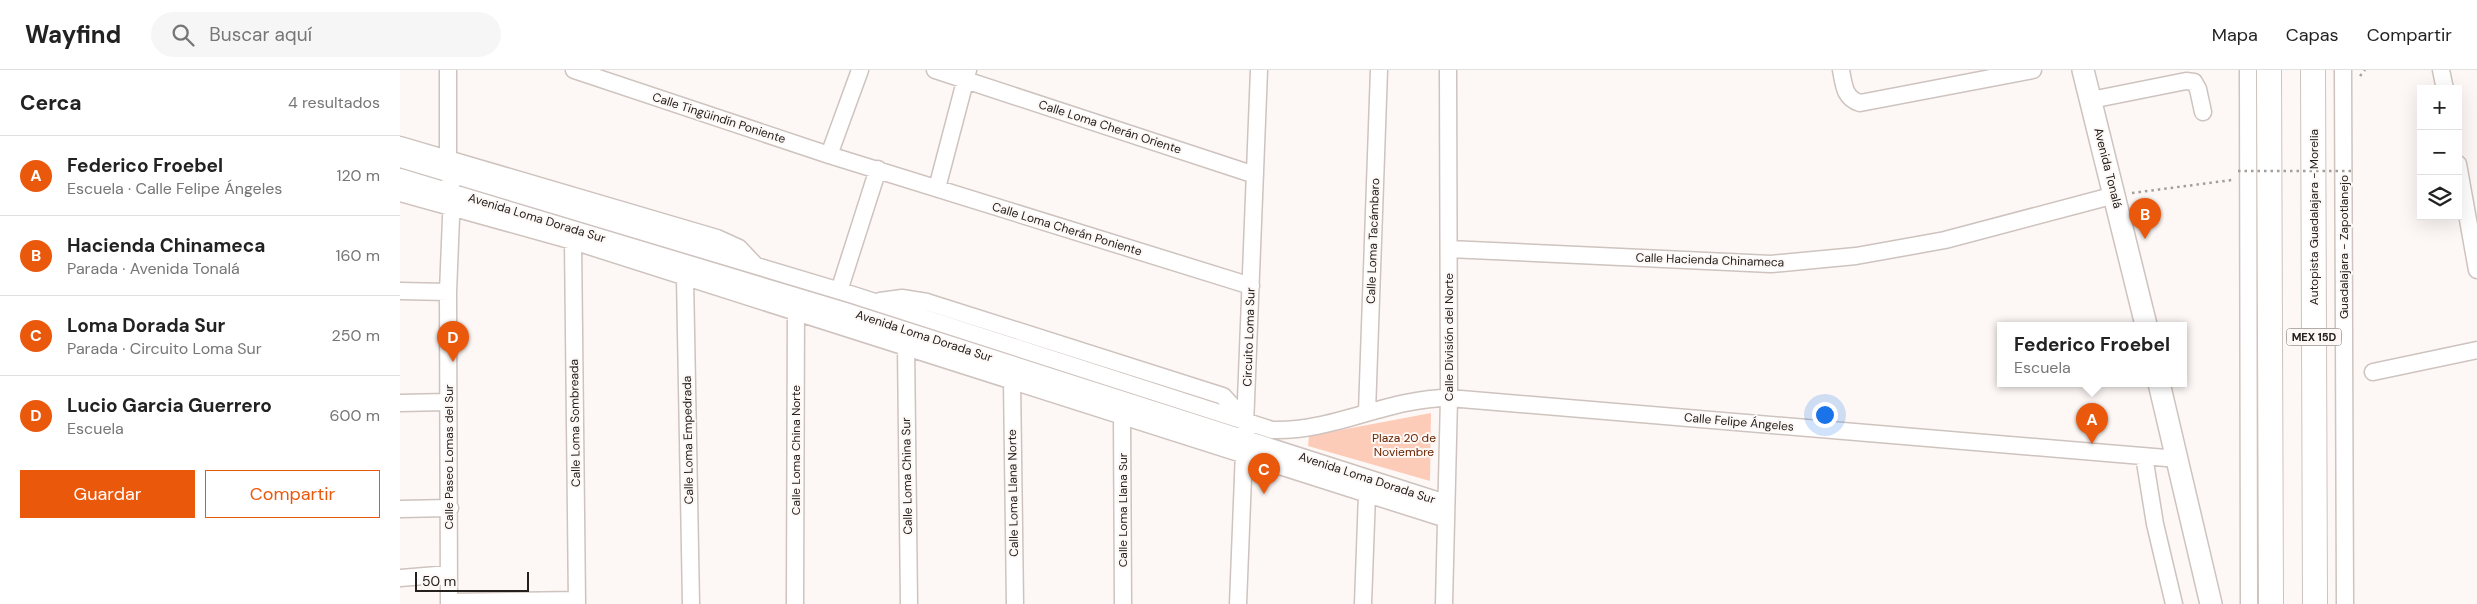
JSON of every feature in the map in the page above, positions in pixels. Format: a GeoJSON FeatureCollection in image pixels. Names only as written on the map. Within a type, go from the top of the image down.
{"type":"FeatureCollection","features":[{"type":"Feature","properties":{"kind":"highway","name":"MEX 15D"},"geometry":{"type":"LineString","coordinates":[[2269,70],[2271,604]]}},
{"type":"Feature","properties":{"kind":"highway","name":"Autopista Guadalajara - Morelia"},"geometry":{"type":"LineString","coordinates":[[2313,70],[2315,604]]}},
{"type":"Feature","properties":{"kind":"main road","name":"Avenida Tonalá"},"geometry":{"type":"LineString","coordinates":[[2083,70],[2145,322]]}},
{"type":"Feature","properties":{"kind":"main road"},"geometry":{"type":"LineString","coordinates":[[2160,387],[2211,604]]}},
{"type":"Feature","properties":{"kind":"street","name":"Calle Paseo Lomas del Sur"},"geometry":{"type":"LineString","coordinates":[[448,70],[449,168],[452,201],[448,292],[449,603]]}},
{"type":"Feature","properties":{"kind":"street","name":"Calle Tingüindín Poniente"},"geometry":{"type":"LineString","coordinates":[[574,70],[876,169]]}},
{"type":"Feature","properties":{"kind":"street"},"geometry":{"type":"LineString","coordinates":[[829,155],[860,70]]}},
{"type":"Feature","properties":{"kind":"street","name":"Calle Loma Cherán Oriente"},"geometry":{"type":"LineString","coordinates":[[935,70],[966,75],[1255,175]]}},
{"type":"Feature","properties":{"kind":"street","name":"Circuito Loma Sur"},"geometry":{"type":"LineString","coordinates":[[1238,604],[1259,70]]}},
{"type":"Feature","properties":{"kind":"street","name":"Calle Loma Tacámbaro"},"geometry":{"type":"LineString","coordinates":[[1367,412],[1379,70]]}},
{"type":"Feature","properties":{"kind":"street","name":"Calle División del Norte"},"geometry":{"type":"LineString","coordinates":[[1444,604],[1449,398],[1448,70]]}},
{"type":"Feature","properties":{"kind":"street"},"geometry":{"type":"LineString","coordinates":[[1841,70],[1846,95],[1851,101],[1860,103],[2033,70]]}},
{"type":"Feature","properties":{"kind":"street"},"geometry":{"type":"LineString","coordinates":[[2248,70],[2249,604]]}},
{"type":"Feature","properties":{"kind":"street","name":"Guadalajara - Zapotlanejo"},"geometry":{"type":"LineString","coordinates":[[2343,70],[2345,604]]}},
{"type":"Feature","properties":{"kind":"street"},"geometry":{"type":"LineString","coordinates":[[2442,70],[2444,85]]}},
{"type":"Feature","properties":{"kind":"street"},"geometry":{"type":"LineString","coordinates":[[936,188],[966,75]]}},
{"type":"Feature","properties":{"kind":"street"},"geometry":{"type":"LineString","coordinates":[[2090,100],[2186,81],[2194,82],[2198,88],[2203,112]]}},
{"type":"Feature","properties":{"kind":"street","name":"Avenida Loma Dorada Sur"},"geometry":{"type":"LineString","coordinates":[[400,145],[449,168]]}},
{"type":"Feature","properties":{"kind":"street","name":"Avenida Loma Dorada Sur"},"geometry":{"type":"LineString","coordinates":[[400,159],[449,168],[718,238],[740,248],[756,266],[845,292],[1246,420],[1272,430],[1297,431],[1405,402],[1449,398]]}},
{"type":"Feature","properties":{"kind":"street"},"geometry":{"type":"LineString","coordinates":[[845,311],[845,292],[876,169]]}},
{"type":"Feature","properties":{"kind":"street","name":"Calle Loma Cherán Poniente"},"geometry":{"type":"LineString","coordinates":[[876,169],[1251,286]]}},
{"type":"Feature","properties":{"kind":"street"},"geometry":{"type":"LineString","coordinates":[[2460,175],[2477,270]]}},
{"type":"Feature","properties":{"kind":"street","name":"Avenida Loma Dorada Sur"},"geometry":{"type":"LineString","coordinates":[[400,177],[452,201],[685,277],[796,304],[845,311],[1244,447],[1446,511]]}},
{"type":"Feature","properties":{"kind":"street","name":"Avenida Loma Dorada Sur"},"geometry":{"type":"LineString","coordinates":[[400,192],[452,201],[796,304],[906,347],[1012,381],[1122,416],[1244,447],[1367,494],[1446,511]]}},
{"type":"Feature","properties":{"kind":"street","name":"Calle Hacienda Chinameca"},"geometry":{"type":"LineString","coordinates":[[1448,249],[1771,264],[1856,256],[1945,240],[2115,196]]}},
{"type":"Feature","properties":{"kind":"street","name":"Calle Loma Sombreada"},"geometry":{"type":"LineString","coordinates":[[573,241],[577,602]]}},
{"type":"Feature","properties":{"kind":"street","name":"Calle Loma Empedrada"},"geometry":{"type":"LineString","coordinates":[[685,277],[691,604]]}},
{"type":"Feature","properties":{"kind":"street"},"geometry":{"type":"LineString","coordinates":[[400,291],[448,292]]}},
{"type":"Feature","properties":{"kind":"street","name":"Calle Loma China Norte"},"geometry":{"type":"LineString","coordinates":[[795,604],[796,304]]}},
{"type":"Feature","properties":{"kind":"street","name":"Calle Loma China Sur"},"geometry":{"type":"LineString","coordinates":[[906,347],[909,604]]}},
{"type":"Feature","properties":{"kind":"street"},"geometry":{"type":"LineString","coordinates":[[2372,372],[2477,350]]}},
{"type":"Feature","properties":{"kind":"street","name":"Calle Loma Llana Norte"},"geometry":{"type":"LineString","coordinates":[[1012,381],[1015,604]]}},
{"type":"Feature","properties":{"kind":"street","name":"Calle Felipe Ángeles"},"geometry":{"type":"LineString","coordinates":[[1449,398],[2178,459]]}},
{"type":"Feature","properties":{"kind":"street"},"geometry":{"type":"LineString","coordinates":[[400,403],[448,402]]}},
{"type":"Feature","properties":{"kind":"street","name":"Calle Loma Llana Sur"},"geometry":{"type":"LineString","coordinates":[[1122,416],[1123,604]]}},
{"type":"Feature","properties":{"kind":"street"},"geometry":{"type":"LineString","coordinates":[[2144,456],[2155,524],[2174,604]]}},
{"type":"Feature","properties":{"kind":"street"},"geometry":{"type":"LineString","coordinates":[[1363,604],[1367,494]]}},
{"type":"Feature","properties":{"kind":"street"},"geometry":{"type":"LineString","coordinates":[[400,509],[450,508]]}},
{"type":"Feature","properties":{"kind":"street"},"geometry":{"type":"LineString","coordinates":[[400,578],[449,574]]}},
{"type":"Feature","properties":{"kind":"street"},"geometry":{"type":"LineString","coordinates":[[449,603],[577,602]]}},
{"type":"Feature","properties":{"kind":"path"},"geometry":{"type":"LineString","coordinates":[[2238,161],[2238,171],[2354,171]]}},
{"type":"Feature","properties":{"kind":"path"},"geometry":{"type":"LineString","coordinates":[[2115,196],[2232,181],[2232,172]]}},
{"type":"Feature","properties":{"kind":"green space","name":"Plaza 20 de Noviembre"},"geometry":{"type":"Polygon","coordinates":[[[1431,413],[1430,481],[1308,446],[1309,436],[1431,413]]]}},
{"type":"Feature","properties":{"kind":"place","name":"Hacienda Chinameca"},"geometry":{"type":"Point","coordinates":[2145,239]}},
{"type":"Feature","properties":{"kind":"place","name":"Lucio Garcia Guerrero"},"geometry":{"type":"Point","coordinates":[453,362]}},
{"type":"Feature","properties":{"kind":"place","name":"Federico Froebel"},"geometry":{"type":"Point","coordinates":[2092,444]}},
{"type":"Feature","properties":{"kind":"place","name":"Loma Dorada Sur"},"geometry":{"type":"Point","coordinates":[1264,494]}}]}
